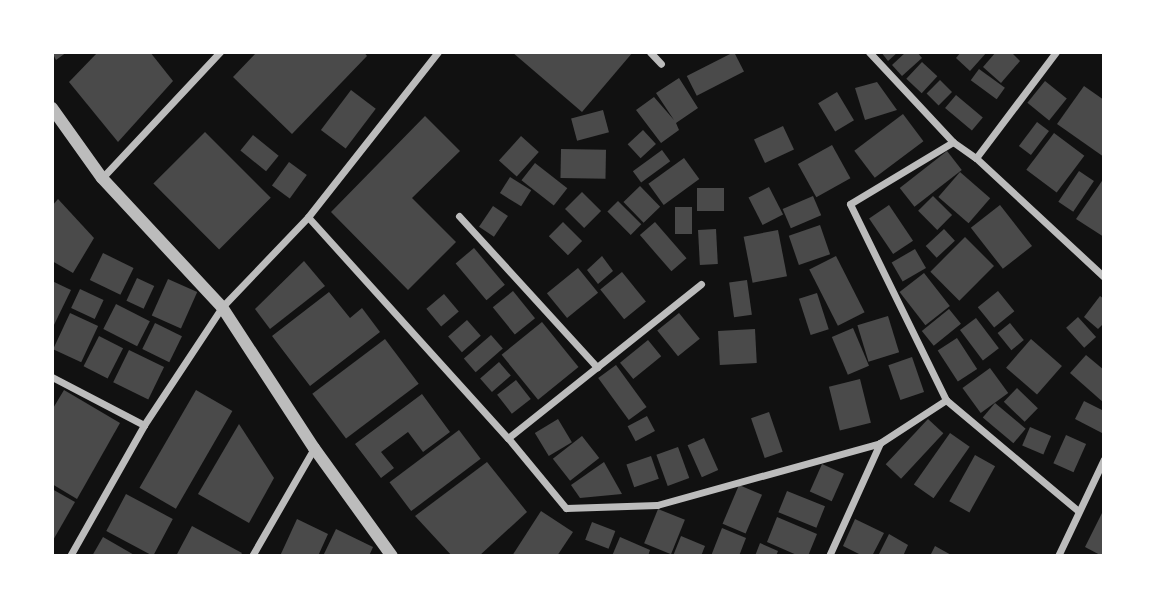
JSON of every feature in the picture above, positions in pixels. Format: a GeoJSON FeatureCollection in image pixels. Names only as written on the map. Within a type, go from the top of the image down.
{"type":"FeatureCollection","features":[{"type":"Feature","properties":{"kind":"street"},"geometry":{"type":"LineString","coordinates":[[102,178],[220,52]]}},
{"type":"Feature","properties":{"kind":"street"},"geometry":{"type":"LineString","coordinates":[[70,555],[144,425],[222,307],[308,217],[438,52]]}},
{"type":"Feature","properties":{"kind":"street"},"geometry":{"type":"LineString","coordinates":[[650,52],[660,64]]}},
{"type":"Feature","properties":{"kind":"street"},"geometry":{"type":"LineString","coordinates":[[869,52],[953,142],[976,158],[1104,277]]}},
{"type":"Feature","properties":{"kind":"street"},"geometry":{"type":"LineString","coordinates":[[976,158],[1056,52]]}},
{"type":"Feature","properties":{"kind":"street"},"geometry":{"type":"LineString","coordinates":[[52,108],[102,178],[222,307],[314,448],[392,555]]}},
{"type":"Feature","properties":{"kind":"street"},"geometry":{"type":"LineString","coordinates":[[953,142],[850,204],[946,400],[1077,510]]}},
{"type":"Feature","properties":{"kind":"street"},"geometry":{"type":"LineString","coordinates":[[459,216],[597,366]]}},
{"type":"Feature","properties":{"kind":"street"},"geometry":{"type":"LineString","coordinates":[[308,217],[508,438],[566,508],[657,505],[880,443],[946,400]]}},
{"type":"Feature","properties":{"kind":"street"},"geometry":{"type":"LineString","coordinates":[[508,438],[701,284]]}},
{"type":"Feature","properties":{"kind":"street"},"geometry":{"type":"LineString","coordinates":[[52,377],[144,425]]}},
{"type":"Feature","properties":{"kind":"street"},"geometry":{"type":"LineString","coordinates":[[829,555],[880,443]]}},
{"type":"Feature","properties":{"kind":"street"},"geometry":{"type":"LineString","coordinates":[[252,555],[314,448]]}},
{"type":"Feature","properties":{"kind":"street"},"geometry":{"type":"LineString","coordinates":[[1058,555],[1077,510],[1104,458]]}},
{"type":"Feature","properties":{"kind":"building"},"geometry":{"type":"Polygon","coordinates":[[[52,52],[67,52],[56,60],[52,52]]]}},
{"type":"Feature","properties":{"kind":"building"},"geometry":{"type":"Polygon","coordinates":[[[98,52],[150,52],[173,81],[118,142],[69,82],[98,52]]]}},
{"type":"Feature","properties":{"kind":"building"},"geometry":{"type":"Polygon","coordinates":[[[257,52],[364,52],[367,56],[292,134],[233,77],[257,52]]]}},
{"type":"Feature","properties":{"kind":"building"},"geometry":{"type":"Polygon","coordinates":[[[512,52],[633,52],[582,112],[512,52]]]}},
{"type":"Feature","properties":{"kind":"building"},"geometry":{"type":"Polygon","coordinates":[[[734,52],[744,72],[697,96],[687,76],[734,52]]]}},
{"type":"Feature","properties":{"kind":"building"},"geometry":{"type":"Polygon","coordinates":[[[881,52],[898,52],[888,61],[881,52]]]}},
{"type":"Feature","properties":{"kind":"building"},"geometry":{"type":"Polygon","coordinates":[[[906,52],[917,52],[922,58],[902,76],[892,65],[906,52]]]}},
{"type":"Feature","properties":{"kind":"building"},"geometry":{"type":"Polygon","coordinates":[[[961,52],[987,52],[970,71],[956,58],[961,52]]]}},
{"type":"Feature","properties":{"kind":"building"},"geometry":{"type":"Polygon","coordinates":[[[996,52],[1011,52],[1020,61],[1001,83],[983,67],[996,52]]]}},
{"type":"Feature","properties":{"kind":"building"},"geometry":{"type":"Polygon","coordinates":[[[922,62],[937,76],[922,93],[906,79],[922,62]]]}},
{"type":"Feature","properties":{"kind":"building"},"geometry":{"type":"Polygon","coordinates":[[[979,69],[1005,88],[997,99],[971,80],[979,69]]]}},
{"type":"Feature","properties":{"kind":"building"},"geometry":{"type":"Polygon","coordinates":[[[679,78],[698,108],[676,123],[679,130],[661,143],[636,110],[654,97],[674,120],[656,93],[679,78]]]}},
{"type":"Feature","properties":{"kind":"building"},"geometry":{"type":"Polygon","coordinates":[[[940,80],[952,92],[939,105],[927,93],[940,80]]]}},
{"type":"Feature","properties":{"kind":"building"},"geometry":{"type":"Polygon","coordinates":[[[1045,81],[1067,99],[1049,120],[1027,103],[1045,81]]]}},
{"type":"Feature","properties":{"kind":"building"},"geometry":{"type":"Polygon","coordinates":[[[877,82],[897,110],[865,120],[855,88],[877,82]]]}},
{"type":"Feature","properties":{"kind":"building"},"geometry":{"type":"Polygon","coordinates":[[[1084,86],[1104,100],[1104,157],[1057,124],[1084,86]]]}},
{"type":"Feature","properties":{"kind":"building"},"geometry":{"type":"Polygon","coordinates":[[[351,90],[376,109],[346,149],[321,130],[351,90]]]}},
{"type":"Feature","properties":{"kind":"building"},"geometry":{"type":"Polygon","coordinates":[[[837,92],[854,120],[835,132],[818,103],[837,92]]]}},
{"type":"Feature","properties":{"kind":"building"},"geometry":{"type":"Polygon","coordinates":[[[956,95],[983,117],[972,131],[945,108],[956,95]]]}},
{"type":"Feature","properties":{"kind":"building"},"geometry":{"type":"Polygon","coordinates":[[[603,110],[609,132],[577,141],[571,119],[603,110]]]}},
{"type":"Feature","properties":{"kind":"building"},"geometry":{"type":"Polygon","coordinates":[[[903,114],[923,141],[875,178],[854,151],[903,114]]]}},
{"type":"Feature","properties":{"kind":"building"},"geometry":{"type":"Polygon","coordinates":[[[425,116],[460,151],[412,198],[456,242],[408,290],[331,212],[425,116]]]}},
{"type":"Feature","properties":{"kind":"building"},"geometry":{"type":"Polygon","coordinates":[[[1037,122],[1049,131],[1031,155],[1019,146],[1037,122]]]}},
{"type":"Feature","properties":{"kind":"building"},"geometry":{"type":"Polygon","coordinates":[[[783,126],[794,150],[765,163],[754,140],[783,126]]]}},
{"type":"Feature","properties":{"kind":"building"},"geometry":{"type":"Polygon","coordinates":[[[643,130],[656,144],[641,158],[628,144],[643,130]]]}},
{"type":"Feature","properties":{"kind":"building"},"geometry":{"type":"Polygon","coordinates":[[[205,132],[271,198],[219,249],[153,184],[205,132]]]}},
{"type":"Feature","properties":{"kind":"building"},"geometry":{"type":"Polygon","coordinates":[[[1054,133],[1084,156],[1057,193],[1026,170],[1054,133]]]}},
{"type":"Feature","properties":{"kind":"building"},"geometry":{"type":"Polygon","coordinates":[[[253,135],[279,156],[266,171],[240,151],[253,135]]]}},
{"type":"Feature","properties":{"kind":"building"},"geometry":{"type":"Polygon","coordinates":[[[521,136],[539,152],[517,177],[499,161],[521,136]]]}},
{"type":"Feature","properties":{"kind":"building"},"geometry":{"type":"Polygon","coordinates":[[[832,145],[850,178],[816,197],[798,164],[832,145]]]}},
{"type":"Feature","properties":{"kind":"building"},"geometry":{"type":"Polygon","coordinates":[[[561,149],[606,150],[605,179],[560,178],[561,149]]]}},
{"type":"Feature","properties":{"kind":"building"},"geometry":{"type":"Polygon","coordinates":[[[662,150],[670,161],[641,182],[633,171],[662,150]]]}},
{"type":"Feature","properties":{"kind":"building"},"geometry":{"type":"Polygon","coordinates":[[[947,151],[962,170],[914,207],[900,188],[947,151]]]}},
{"type":"Feature","properties":{"kind":"building"},"geometry":{"type":"Polygon","coordinates":[[[684,158],[699,179],[664,205],[648,184],[684,158]]]}},
{"type":"Feature","properties":{"kind":"building"},"geometry":{"type":"Polygon","coordinates":[[[289,162],[307,175],[290,198],[272,185],[289,162]]]}},
{"type":"Feature","properties":{"kind":"building"},"geometry":{"type":"Polygon","coordinates":[[[535,163],[567,188],[554,206],[521,180],[535,163]]]}},
{"type":"Feature","properties":{"kind":"building"},"geometry":{"type":"Polygon","coordinates":[[[1079,171],[1094,181],[1073,212],[1058,202],[1079,171]]]}},
{"type":"Feature","properties":{"kind":"building"},"geometry":{"type":"Polygon","coordinates":[[[960,172],[990,198],[969,223],[938,197],[960,172]]]}},
{"type":"Feature","properties":{"kind":"building"},"geometry":{"type":"Polygon","coordinates":[[[510,177],[531,190],[521,206],[500,193],[510,177]]]}},
{"type":"Feature","properties":{"kind":"building"},"geometry":{"type":"Polygon","coordinates":[[[1104,178],[1104,237],[1076,219],[1104,178]]]}},
{"type":"Feature","properties":{"kind":"building"},"geometry":{"type":"Polygon","coordinates":[[[640,186],[660,207],[644,223],[623,202],[640,186]]]}},
{"type":"Feature","properties":{"kind":"building"},"geometry":{"type":"Polygon","coordinates":[[[769,187],[783,215],[763,225],[749,197],[769,187]]]}},
{"type":"Feature","properties":{"kind":"building"},"geometry":{"type":"Polygon","coordinates":[[[697,188],[724,188],[724,211],[697,211],[697,188]]]}},
{"type":"Feature","properties":{"kind":"building"},"geometry":{"type":"Polygon","coordinates":[[[582,192],[601,211],[584,228],[565,209],[582,192]]]}},
{"type":"Feature","properties":{"kind":"building"},"geometry":{"type":"Polygon","coordinates":[[[813,196],[821,215],[791,228],[783,209],[813,196]]]}},
{"type":"Feature","properties":{"kind":"building"},"geometry":{"type":"Polygon","coordinates":[[[933,196],[952,215],[937,230],[918,211],[933,196]]]}},
{"type":"Feature","properties":{"kind":"building"},"geometry":{"type":"Polygon","coordinates":[[[58,199],[94,238],[73,273],[52,261],[52,206],[58,199]]]}},
{"type":"Feature","properties":{"kind":"building"},"geometry":{"type":"Polygon","coordinates":[[[618,201],[641,224],[631,235],[607,212],[618,201]]]}},
{"type":"Feature","properties":{"kind":"building"},"geometry":{"type":"Polygon","coordinates":[[[889,205],[913,241],[893,254],[869,218],[889,205]]]}},
{"type":"Feature","properties":{"kind":"building"},"geometry":{"type":"Polygon","coordinates":[[[1000,205],[1032,246],[1003,269],[971,228],[1000,205]]]}},
{"type":"Feature","properties":{"kind":"building"},"geometry":{"type":"Polygon","coordinates":[[[493,206],[508,216],[494,237],[479,227],[493,206]]]}},
{"type":"Feature","properties":{"kind":"building"},"geometry":{"type":"Polygon","coordinates":[[[675,207],[692,207],[692,234],[675,234],[675,207]]]}},
{"type":"Feature","properties":{"kind":"building"},"geometry":{"type":"Polygon","coordinates":[[[563,222],[582,241],[568,255],[549,236],[563,222]]]}},
{"type":"Feature","properties":{"kind":"building"},"geometry":{"type":"Polygon","coordinates":[[[655,222],[686,258],[671,271],[640,235],[655,222]]]}},
{"type":"Feature","properties":{"kind":"building"},"geometry":{"type":"Polygon","coordinates":[[[820,225],[830,254],[799,265],[789,236],[820,225]]]}},
{"type":"Feature","properties":{"kind":"building"},"geometry":{"type":"Polygon","coordinates":[[[716,229],[718,264],[700,265],[698,230],[716,229]]]}},
{"type":"Feature","properties":{"kind":"building"},"geometry":{"type":"Polygon","coordinates":[[[944,229],[955,241],[937,258],[926,246],[944,229]]]}},
{"type":"Feature","properties":{"kind":"building"},"geometry":{"type":"Polygon","coordinates":[[[778,230],[787,276],[753,283],[744,237],[778,230]]]}},
{"type":"Feature","properties":{"kind":"building"},"geometry":{"type":"Polygon","coordinates":[[[965,237],[994,266],[959,301],[930,272],[965,237]]]}},
{"type":"Feature","properties":{"kind":"building"},"geometry":{"type":"Polygon","coordinates":[[[474,248],[505,285],[486,300],[456,263],[474,248]]]}},
{"type":"Feature","properties":{"kind":"building"},"geometry":{"type":"Polygon","coordinates":[[[915,249],[926,268],[903,282],[892,262],[915,249]]]}},
{"type":"Feature","properties":{"kind":"building"},"geometry":{"type":"Polygon","coordinates":[[[103,253],[134,268],[120,295],[90,280],[103,253]]]}},
{"type":"Feature","properties":{"kind":"building"},"geometry":{"type":"Polygon","coordinates":[[[602,256],[613,271],[598,284],[587,270],[602,256]]]}},
{"type":"Feature","properties":{"kind":"building"},"geometry":{"type":"Polygon","coordinates":[[[836,256],[865,312],[838,326],[809,270],[836,256]]]}},
{"type":"Feature","properties":{"kind":"building"},"geometry":{"type":"Polygon","coordinates":[[[304,261],[325,286],[270,329],[255,309],[304,261]]]}},
{"type":"Feature","properties":{"kind":"building"},"geometry":{"type":"Polygon","coordinates":[[[578,268],[598,293],[567,318],[547,293],[578,268]]]}},
{"type":"Feature","properties":{"kind":"building"},"geometry":{"type":"Polygon","coordinates":[[[622,272],[646,302],[624,319],[600,290],[622,272]]]}},
{"type":"Feature","properties":{"kind":"building"},"geometry":{"type":"Polygon","coordinates":[[[924,273],[950,306],[925,325],[900,292],[924,273]]]}},
{"type":"Feature","properties":{"kind":"building"},"geometry":{"type":"Polygon","coordinates":[[[137,278],[154,286],[144,309],[126,301],[137,278]]]}},
{"type":"Feature","properties":{"kind":"building"},"geometry":{"type":"Polygon","coordinates":[[[168,279],[197,292],[181,329],[152,316],[168,279]]]}},
{"type":"Feature","properties":{"kind":"building"},"geometry":{"type":"Polygon","coordinates":[[[747,280],[752,315],[734,317],[729,283],[747,280]]]}},
{"type":"Feature","properties":{"kind":"building"},"geometry":{"type":"Polygon","coordinates":[[[52,281],[71,290],[52,329],[52,281]]]}},
{"type":"Feature","properties":{"kind":"building"},"geometry":{"type":"Polygon","coordinates":[[[80,289],[104,300],[95,319],[71,308],[80,289]]]}},
{"type":"Feature","properties":{"kind":"building"},"geometry":{"type":"Polygon","coordinates":[[[513,291],[535,318],[515,335],[493,307],[513,291]]]}},
{"type":"Feature","properties":{"kind":"building"},"geometry":{"type":"Polygon","coordinates":[[[998,291],[1014,311],[994,328],[978,307],[998,291]]]}},
{"type":"Feature","properties":{"kind":"building"},"geometry":{"type":"Polygon","coordinates":[[[329,292],[350,318],[362,308],[380,332],[310,386],[272,336],[329,292]]]}},
{"type":"Feature","properties":{"kind":"building"},"geometry":{"type":"Polygon","coordinates":[[[817,293],[829,329],[811,335],[799,299],[817,293]]]}},
{"type":"Feature","properties":{"kind":"building"},"geometry":{"type":"Polygon","coordinates":[[[444,294],[459,312],[441,326],[426,309],[444,294]]]}},
{"type":"Feature","properties":{"kind":"building"},"geometry":{"type":"Polygon","coordinates":[[[1100,296],[1104,299],[1104,323],[1098,329],[1084,317],[1100,296]]]}},
{"type":"Feature","properties":{"kind":"building"},"geometry":{"type":"Polygon","coordinates":[[[116,304],[150,321],[137,346],[103,329],[116,304]]]}},
{"type":"Feature","properties":{"kind":"building"},"geometry":{"type":"Polygon","coordinates":[[[949,309],[961,324],[934,346],[922,331],[949,309]]]}},
{"type":"Feature","properties":{"kind":"building"},"geometry":{"type":"Polygon","coordinates":[[[70,313],[98,326],[81,362],[53,349],[70,313]]]}},
{"type":"Feature","properties":{"kind":"building"},"geometry":{"type":"Polygon","coordinates":[[[679,313],[700,339],[678,356],[657,331],[679,313]]]}},
{"type":"Feature","properties":{"kind":"building"},"geometry":{"type":"Polygon","coordinates":[[[888,316],[899,352],[869,362],[857,325],[888,316]]]}},
{"type":"Feature","properties":{"kind":"building"},"geometry":{"type":"Polygon","coordinates":[[[1078,317],[1096,337],[1084,348],[1066,328],[1078,317]]]}},
{"type":"Feature","properties":{"kind":"building"},"geometry":{"type":"Polygon","coordinates":[[[976,318],[999,348],[983,360],[960,330],[976,318]]]}},
{"type":"Feature","properties":{"kind":"building"},"geometry":{"type":"Polygon","coordinates":[[[467,320],[481,336],[462,352],[448,336],[467,320]]]}},
{"type":"Feature","properties":{"kind":"building"},"geometry":{"type":"Polygon","coordinates":[[[542,322],[579,367],[538,400],[502,355],[542,322]]]}},
{"type":"Feature","properties":{"kind":"building"},"geometry":{"type":"Polygon","coordinates":[[[155,323],[182,336],[169,362],[142,349],[155,323]]]}},
{"type":"Feature","properties":{"kind":"building"},"geometry":{"type":"Polygon","coordinates":[[[1010,323],[1024,340],[1011,350],[998,333],[1010,323]]]}},
{"type":"Feature","properties":{"kind":"building"},"geometry":{"type":"Polygon","coordinates":[[[853,328],[869,366],[848,375],[832,337],[853,328]]]}},
{"type":"Feature","properties":{"kind":"building"},"geometry":{"type":"Polygon","coordinates":[[[755,329],[757,363],[720,365],[718,331],[755,329]]]}},
{"type":"Feature","properties":{"kind":"building"},"geometry":{"type":"Polygon","coordinates":[[[491,335],[503,349],[476,372],[464,359],[491,335]]]}},
{"type":"Feature","properties":{"kind":"building"},"geometry":{"type":"Polygon","coordinates":[[[99,336],[123,348],[108,379],[84,366],[99,336]]]}},
{"type":"Feature","properties":{"kind":"building"},"geometry":{"type":"Polygon","coordinates":[[[957,338],[977,369],[958,382],[938,351],[957,338]]]}},
{"type":"Feature","properties":{"kind":"building"},"geometry":{"type":"Polygon","coordinates":[[[385,339],[419,384],[346,438],[312,394],[385,339]]]}},
{"type":"Feature","properties":{"kind":"building"},"geometry":{"type":"Polygon","coordinates":[[[1031,339],[1062,366],[1037,395],[1006,368],[1031,339]]]}},
{"type":"Feature","properties":{"kind":"building"},"geometry":{"type":"Polygon","coordinates":[[[648,340],[661,356],[633,379],[620,363],[648,340]]]}},
{"type":"Feature","properties":{"kind":"building"},"geometry":{"type":"Polygon","coordinates":[[[129,350],[164,367],[148,399],[113,382],[129,350]]]}},
{"type":"Feature","properties":{"kind":"building"},"geometry":{"type":"Polygon","coordinates":[[[1086,355],[1104,370],[1104,403],[1070,373],[1086,355]]]}},
{"type":"Feature","properties":{"kind":"building"},"geometry":{"type":"Polygon","coordinates":[[[912,357],[924,392],[900,400],[888,365],[912,357]]]}},
{"type":"Feature","properties":{"kind":"building"},"geometry":{"type":"Polygon","coordinates":[[[499,362],[511,376],[492,392],[480,378],[499,362]]]}},
{"type":"Feature","properties":{"kind":"building"},"geometry":{"type":"Polygon","coordinates":[[[616,365],[647,407],[629,420],[598,378],[616,365]]]}},
{"type":"Feature","properties":{"kind":"building"},"geometry":{"type":"Polygon","coordinates":[[[990,368],[1008,393],[981,413],[962,388],[990,368]]]}},
{"type":"Feature","properties":{"kind":"building"},"geometry":{"type":"Polygon","coordinates":[[[860,379],[871,423],[840,430],[829,387],[860,379]]]}},
{"type":"Feature","properties":{"kind":"building"},"geometry":{"type":"Polygon","coordinates":[[[516,380],[531,399],[512,414],[497,395],[516,380]]]}},
{"type":"Feature","properties":{"kind":"building"},"geometry":{"type":"Polygon","coordinates":[[[1017,388],[1038,408],[1025,422],[1004,402],[1017,388]]]}},
{"type":"Feature","properties":{"kind":"building"},"geometry":{"type":"Polygon","coordinates":[[[64,390],[120,423],[77,499],[52,484],[52,410],[64,390]]]}},
{"type":"Feature","properties":{"kind":"building"},"geometry":{"type":"Polygon","coordinates":[[[196,390],[232,411],[176,509],[140,488],[196,390]]]}},
{"type":"Feature","properties":{"kind":"building"},"geometry":{"type":"Polygon","coordinates":[[[422,394],[450,432],[423,452],[408,432],[381,452],[394,468],[381,478],[355,444],[422,394]]]}},
{"type":"Feature","properties":{"kind":"building"},"geometry":{"type":"Polygon","coordinates":[[[1084,401],[1104,411],[1102,433],[1075,419],[1084,401]]]}},
{"type":"Feature","properties":{"kind":"building"},"geometry":{"type":"Polygon","coordinates":[[[995,403],[1026,429],[1013,443],[983,418],[995,403]]]}},
{"type":"Feature","properties":{"kind":"building"},"geometry":{"type":"Polygon","coordinates":[[[769,412],[783,452],[765,458],[751,418],[769,412]]]}},
{"type":"Feature","properties":{"kind":"building"},"geometry":{"type":"Polygon","coordinates":[[[647,416],[655,431],[636,441],[628,426],[647,416]]]}},
{"type":"Feature","properties":{"kind":"building"},"geometry":{"type":"Polygon","coordinates":[[[558,419],[572,442],[549,456],[535,433],[558,419]]]}},
{"type":"Feature","properties":{"kind":"building"},"geometry":{"type":"Polygon","coordinates":[[[928,419],[943,433],[901,479],[886,464],[928,419]]]}},
{"type":"Feature","properties":{"kind":"building"},"geometry":{"type":"Polygon","coordinates":[[[239,424],[274,478],[249,523],[198,494],[239,424]]]}},
{"type":"Feature","properties":{"kind":"building"},"geometry":{"type":"Polygon","coordinates":[[[1030,427],[1051,436],[1043,454],[1022,445],[1030,427]]]}},
{"type":"Feature","properties":{"kind":"building"},"geometry":{"type":"Polygon","coordinates":[[[459,430],[481,459],[411,511],[390,482],[459,430]]]}},
{"type":"Feature","properties":{"kind":"building"},"geometry":{"type":"Polygon","coordinates":[[[950,433],[970,447],[934,498],[914,485],[950,433]]]}},
{"type":"Feature","properties":{"kind":"building"},"geometry":{"type":"Polygon","coordinates":[[[1066,435],[1086,444],[1073,472],[1053,463],[1066,435]]]}},
{"type":"Feature","properties":{"kind":"building"},"geometry":{"type":"Polygon","coordinates":[[[582,436],[599,458],[570,481],[553,459],[582,436]]]}},
{"type":"Feature","properties":{"kind":"building"},"geometry":{"type":"Polygon","coordinates":[[[704,438],[718,470],[702,477],[688,445],[704,438]]]}},
{"type":"Feature","properties":{"kind":"building"},"geometry":{"type":"Polygon","coordinates":[[[678,447],[689,478],[668,486],[656,455],[678,447]]]}},
{"type":"Feature","properties":{"kind":"building"},"geometry":{"type":"Polygon","coordinates":[[[975,455],[995,466],[969,513],[949,501],[975,455]]]}},
{"type":"Feature","properties":{"kind":"building"},"geometry":{"type":"Polygon","coordinates":[[[651,456],[659,479],[634,487],[626,464],[651,456]]]}},
{"type":"Feature","properties":{"kind":"building"},"geometry":{"type":"Polygon","coordinates":[[[487,462],[527,512],[479,556],[452,556],[415,516],[487,462]]]}},
{"type":"Feature","properties":{"kind":"building"},"geometry":{"type":"Polygon","coordinates":[[[604,462],[622,494],[580,498],[571,485],[604,462]]]}},
{"type":"Feature","properties":{"kind":"building"},"geometry":{"type":"Polygon","coordinates":[[[822,464],[844,474],[832,501],[810,491],[822,464]]]}},
{"type":"Feature","properties":{"kind":"building"},"geometry":{"type":"Polygon","coordinates":[[[739,485],[762,495],[746,533],[723,524],[739,485]]]}},
{"type":"Feature","properties":{"kind":"building"},"geometry":{"type":"Polygon","coordinates":[[[52,489],[75,502],[52,542],[52,489]]]}},
{"type":"Feature","properties":{"kind":"building"},"geometry":{"type":"Polygon","coordinates":[[[787,491],[825,506],[816,528],[778,512],[787,491]]]}},
{"type":"Feature","properties":{"kind":"building"},"geometry":{"type":"Polygon","coordinates":[[[126,494],[173,519],[153,556],[106,531],[126,494]]]}},
{"type":"Feature","properties":{"kind":"building"},"geometry":{"type":"Polygon","coordinates":[[[658,509],[685,520],[671,554],[644,543],[658,509]]]}},
{"type":"Feature","properties":{"kind":"building"},"geometry":{"type":"Polygon","coordinates":[[[1104,509],[1104,556],[1102,556],[1085,547],[1104,509]]]}},
{"type":"Feature","properties":{"kind":"building"},"geometry":{"type":"Polygon","coordinates":[[[541,511],[573,532],[557,556],[512,556],[541,511]]]}},
{"type":"Feature","properties":{"kind":"building"},"geometry":{"type":"Polygon","coordinates":[[[777,517],[817,534],[808,556],[799,556],[767,542],[777,517]]]}},
{"type":"Feature","properties":{"kind":"building"},"geometry":{"type":"Polygon","coordinates":[[[297,519],[328,534],[318,556],[280,556],[297,519]]]}},
{"type":"Feature","properties":{"kind":"building"},"geometry":{"type":"Polygon","coordinates":[[[855,519],[884,533],[872,556],[863,556],[843,546],[855,519]]]}},
{"type":"Feature","properties":{"kind":"building"},"geometry":{"type":"Polygon","coordinates":[[[592,522],[615,531],[609,549],[585,540],[592,522]]]}},
{"type":"Feature","properties":{"kind":"building"},"geometry":{"type":"Polygon","coordinates":[[[192,526],[242,553],[240,556],[176,556],[192,526]]]}},
{"type":"Feature","properties":{"kind":"building"},"geometry":{"type":"Polygon","coordinates":[[[722,528],[746,538],[739,556],[711,556],[722,528]]]}},
{"type":"Feature","properties":{"kind":"building"},"geometry":{"type":"Polygon","coordinates":[[[336,529],[373,547],[369,556],[323,556],[336,529]]]}},
{"type":"Feature","properties":{"kind":"building"},"geometry":{"type":"Polygon","coordinates":[[[889,534],[908,545],[903,556],[878,556],[889,534]]]}},
{"type":"Feature","properties":{"kind":"building"},"geometry":{"type":"Polygon","coordinates":[[[681,536],[705,546],[701,556],[673,556],[681,536]]]}},
{"type":"Feature","properties":{"kind":"building"},"geometry":{"type":"Polygon","coordinates":[[[103,537],[136,556],[92,556],[103,537]]]}},
{"type":"Feature","properties":{"kind":"building"},"geometry":{"type":"Polygon","coordinates":[[[620,537],[650,550],[648,556],[612,556],[620,537]]]}},
{"type":"Feature","properties":{"kind":"building"},"geometry":{"type":"Polygon","coordinates":[[[760,543],[778,551],[776,556],[755,556],[760,543]]]}},
{"type":"Feature","properties":{"kind":"building"},"geometry":{"type":"Polygon","coordinates":[[[935,546],[953,556],[930,556],[935,546]]]}}]}
